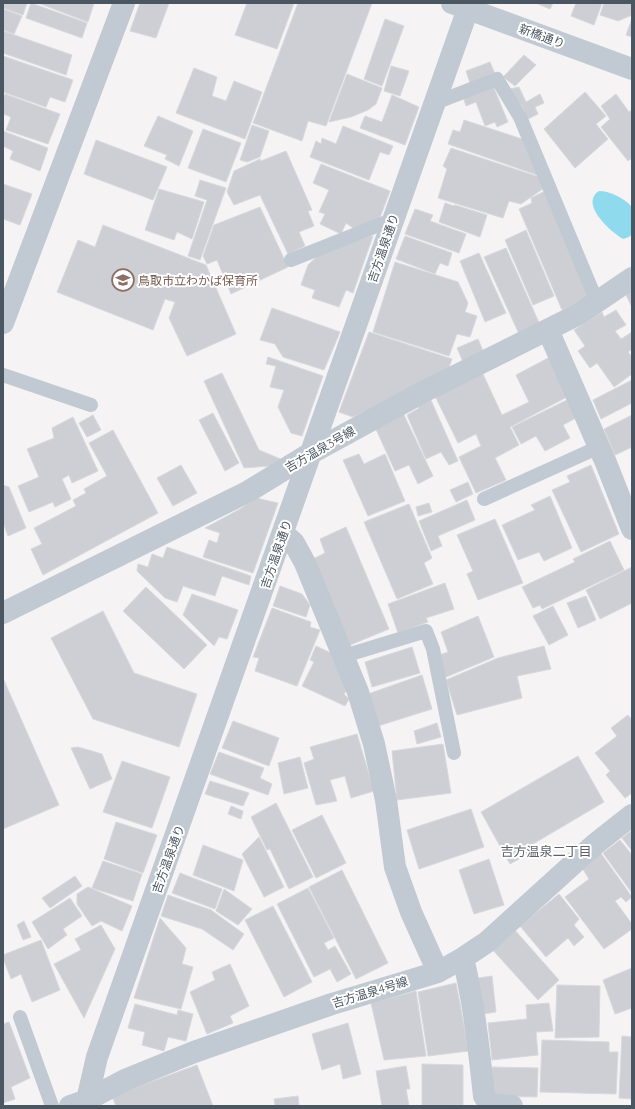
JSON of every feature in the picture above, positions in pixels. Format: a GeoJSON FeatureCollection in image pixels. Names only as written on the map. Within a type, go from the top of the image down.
{"type":"FeatureCollection","features":[{"type":"Feature","properties":{"kind":"street"},"geometry":{"type":"LineString","coordinates":[[3,324],[124,3]]}},
{"type":"Feature","properties":{"kind":"street","name":"新橋通り"},"geometry":{"type":"LineString","coordinates":[[464,5],[632,69]]}},
{"type":"Feature","properties":{"kind":"street","name":"吉方温泉通り"},"geometry":{"type":"LineString","coordinates":[[82,1104],[435,103],[464,5]]}},
{"type":"Feature","properties":{"kind":"street","name":"吉方温泉3号線"},"geometry":{"type":"LineString","coordinates":[[3,613],[249,491],[311,453],[421,393],[579,314],[632,278]]}},
{"type":"Feature","properties":{"kind":"street"},"geometry":{"type":"LineString","coordinates":[[548,330],[599,447],[632,529]]}},
{"type":"Feature","properties":{"kind":"street"},"geometry":{"type":"LineString","coordinates":[[283,533],[294,543],[305,564],[358,692],[374,744],[386,800],[395,867],[411,912],[438,972]]}},
{"type":"Feature","properties":{"kind":"street","name":"吉方温泉4号線"},"geometry":{"type":"LineString","coordinates":[[82,1104],[125,1080],[194,1052],[332,1004],[438,972],[487,942],[594,845],[632,815]]}},
{"type":"Feature","properties":{"kind":"street"},"geometry":{"type":"LineString","coordinates":[[463,958],[467,972],[476,1027],[484,1096],[489,1104],[512,1106]]}},
{"type":"Feature","properties":{"kind":"lane"},"geometry":{"type":"LineString","coordinates":[[435,103],[497,79],[520,117],[597,302]]}},
{"type":"Feature","properties":{"kind":"lane"},"geometry":{"type":"LineString","coordinates":[[291,260],[394,220]]}},
{"type":"Feature","properties":{"kind":"lane"},"geometry":{"type":"LineString","coordinates":[[3,375],[91,405]]}},
{"type":"Feature","properties":{"kind":"lane"},"geometry":{"type":"LineString","coordinates":[[484,499],[599,447]]}},
{"type":"Feature","properties":{"kind":"lane"},"geometry":{"type":"LineString","coordinates":[[344,656],[426,630],[433,649],[454,753]]}},
{"type":"Feature","properties":{"kind":"lane"},"geometry":{"type":"LineString","coordinates":[[20,1017],[52,1106]]}},
{"type":"Feature","properties":{"kind":"water"},"geometry":{"type":"Polygon","coordinates":[[[599,191],[608,192],[617,196],[632,207],[632,234],[629,237],[623,239],[611,230],[599,217],[593,203],[594,197],[599,191]]]}},
{"type":"Feature","properties":{"kind":"building"},"geometry":{"type":"Polygon","coordinates":[[[3,3],[27,3],[23,15],[3,8],[3,3]]]}},
{"type":"Feature","properties":{"kind":"building"},"geometry":{"type":"Polygon","coordinates":[[[31,3],[87,23],[82,38],[26,18],[31,3]]]}},
{"type":"Feature","properties":{"kind":"building"},"geometry":{"type":"Polygon","coordinates":[[[38,3],[94,3],[88,22],[38,3]]]}},
{"type":"Feature","properties":{"kind":"building"},"geometry":{"type":"Polygon","coordinates":[[[140,3],[169,3],[156,38],[130,31],[140,3]]]}},
{"type":"Feature","properties":{"kind":"building"},"geometry":{"type":"Polygon","coordinates":[[[247,3],[294,3],[277,49],[235,35],[247,3]]]}},
{"type":"Feature","properties":{"kind":"building"},"geometry":{"type":"Polygon","coordinates":[[[298,3],[372,3],[326,126],[308,121],[302,141],[253,123],[298,3]]]}},
{"type":"Feature","properties":{"kind":"building"},"geometry":{"type":"Polygon","coordinates":[[[536,3],[553,3],[550,9],[536,3]]]}},
{"type":"Feature","properties":{"kind":"building"},"geometry":{"type":"Polygon","coordinates":[[[576,3],[602,3],[594,25],[571,16],[576,3]]]}},
{"type":"Feature","properties":{"kind":"building"},"geometry":{"type":"Polygon","coordinates":[[[604,3],[632,3],[632,15],[618,21],[600,15],[604,3]]]}},
{"type":"Feature","properties":{"kind":"building"},"geometry":{"type":"Polygon","coordinates":[[[3,9],[22,16],[14,34],[3,30],[3,9]]]}},
{"type":"Feature","properties":{"kind":"building"},"geometry":{"type":"Polygon","coordinates":[[[385,19],[404,26],[382,86],[364,79],[385,19]]]}},
{"type":"Feature","properties":{"kind":"building"},"geometry":{"type":"Polygon","coordinates":[[[632,19],[632,37],[626,35],[632,19]]]}},
{"type":"Feature","properties":{"kind":"building"},"geometry":{"type":"Polygon","coordinates":[[[3,31],[72,55],[66,75],[3,53],[3,31]]]}},
{"type":"Feature","properties":{"kind":"building"},"geometry":{"type":"Polygon","coordinates":[[[524,55],[536,65],[515,86],[503,77],[524,55]]]}},
{"type":"Feature","properties":{"kind":"building"},"geometry":{"type":"Polygon","coordinates":[[[3,56],[73,80],[65,102],[50,97],[46,107],[3,92],[3,56]]]}},
{"type":"Feature","properties":{"kind":"building"},"geometry":{"type":"Polygon","coordinates":[[[490,62],[495,74],[470,83],[466,71],[490,62]]]}},
{"type":"Feature","properties":{"kind":"building"},"geometry":{"type":"Polygon","coordinates":[[[391,66],[409,71],[400,96],[384,91],[391,66]]]}},
{"type":"Feature","properties":{"kind":"building"},"geometry":{"type":"Polygon","coordinates":[[[194,68],[217,77],[212,96],[226,101],[234,81],[262,92],[245,139],[176,113],[194,68]]]}},
{"type":"Feature","properties":{"kind":"building"},"geometry":{"type":"Polygon","coordinates":[[[347,74],[382,88],[376,104],[368,110],[351,117],[329,122],[347,74]]]}},
{"type":"Feature","properties":{"kind":"building"},"geometry":{"type":"Polygon","coordinates":[[[493,86],[508,122],[497,127],[495,122],[485,126],[476,102],[466,106],[463,96],[493,86]]]}},
{"type":"Feature","properties":{"kind":"building"},"geometry":{"type":"Polygon","coordinates":[[[519,87],[526,102],[540,94],[544,103],[535,107],[538,114],[528,119],[521,104],[517,106],[510,89],[519,87]]]}},
{"type":"Feature","properties":{"kind":"building"},"geometry":{"type":"Polygon","coordinates":[[[585,92],[606,116],[596,124],[608,139],[575,168],[544,129],[585,92]]]}},
{"type":"Feature","properties":{"kind":"building"},"geometry":{"type":"Polygon","coordinates":[[[5,94],[60,114],[48,144],[6,130],[11,117],[3,114],[3,99],[5,94]]]}},
{"type":"Feature","properties":{"kind":"building"},"geometry":{"type":"Polygon","coordinates":[[[616,94],[629,112],[632,110],[632,158],[628,161],[601,127],[610,119],[601,106],[616,94]]]}},
{"type":"Feature","properties":{"kind":"building"},"geometry":{"type":"Polygon","coordinates":[[[392,95],[419,107],[405,145],[360,128],[365,116],[382,122],[392,95]]]}},
{"type":"Feature","properties":{"kind":"building"},"geometry":{"type":"Polygon","coordinates":[[[158,116],[193,131],[179,166],[165,159],[167,155],[144,146],[158,116]]]}},
{"type":"Feature","properties":{"kind":"building"},"geometry":{"type":"Polygon","coordinates":[[[464,120],[522,139],[537,175],[448,144],[453,130],[460,132],[464,120]]]}},
{"type":"Feature","properties":{"kind":"building"},"geometry":{"type":"Polygon","coordinates":[[[252,125],[269,131],[260,157],[247,162],[240,160],[252,125]]]}},
{"type":"Feature","properties":{"kind":"building"},"geometry":{"type":"Polygon","coordinates":[[[343,126],[393,146],[389,155],[380,152],[369,180],[310,157],[316,141],[321,144],[322,138],[336,144],[343,126]]]}},
{"type":"Feature","properties":{"kind":"building"},"geometry":{"type":"Polygon","coordinates":[[[203,129],[241,143],[226,182],[188,168],[203,129]]]}},
{"type":"Feature","properties":{"kind":"building"},"geometry":{"type":"Polygon","coordinates":[[[3,131],[48,148],[40,171],[10,159],[13,151],[3,146],[3,131]]]}},
{"type":"Feature","properties":{"kind":"building"},"geometry":{"type":"Polygon","coordinates":[[[96,140],[167,167],[153,200],[84,174],[96,140]]]}},
{"type":"Feature","properties":{"kind":"building"},"geometry":{"type":"Polygon","coordinates":[[[451,148],[539,177],[544,188],[521,204],[509,201],[503,218],[438,198],[447,169],[443,166],[451,148]]]}},
{"type":"Feature","properties":{"kind":"building"},"geometry":{"type":"Polygon","coordinates":[[[286,151],[312,210],[308,211],[314,226],[299,232],[305,246],[288,254],[260,195],[234,205],[227,192],[234,171],[260,159],[261,161],[286,151]]]}},
{"type":"Feature","properties":{"kind":"building"},"geometry":{"type":"Polygon","coordinates":[[[321,164],[390,191],[379,220],[353,228],[346,223],[341,234],[320,224],[325,214],[319,212],[329,190],[313,183],[321,164]]]}},
{"type":"Feature","properties":{"kind":"building"},"geometry":{"type":"Polygon","coordinates":[[[200,180],[226,188],[200,260],[188,256],[207,200],[195,196],[200,180]]]}},
{"type":"Feature","properties":{"kind":"building"},"geometry":{"type":"Polygon","coordinates":[[[3,184],[32,194],[20,225],[3,219],[3,184]]]}},
{"type":"Feature","properties":{"kind":"building"},"geometry":{"type":"Polygon","coordinates":[[[159,189],[204,202],[192,239],[177,232],[174,240],[145,230],[159,189]]]}},
{"type":"Feature","properties":{"kind":"building"},"geometry":{"type":"Polygon","coordinates":[[[545,191],[590,298],[562,310],[519,209],[532,203],[531,198],[545,191]]]}},
{"type":"Feature","properties":{"kind":"building"},"geometry":{"type":"Polygon","coordinates":[[[445,203],[487,215],[480,237],[439,222],[445,203]]]}},
{"type":"Feature","properties":{"kind":"building"},"geometry":{"type":"Polygon","coordinates":[[[260,207],[288,267],[231,294],[217,260],[207,264],[203,256],[214,225],[260,207]]]}},
{"type":"Feature","properties":{"kind":"building"},"geometry":{"type":"Polygon","coordinates":[[[415,209],[433,215],[430,221],[466,234],[459,253],[405,234],[415,209]]]}},
{"type":"Feature","properties":{"kind":"building"},"geometry":{"type":"Polygon","coordinates":[[[103,225],[206,265],[236,334],[187,356],[169,318],[175,302],[165,299],[153,330],[57,292],[78,240],[95,247],[103,225]]]}},
{"type":"Feature","properties":{"kind":"building"},"geometry":{"type":"Polygon","coordinates":[[[526,230],[554,296],[533,305],[505,240],[526,230]]]}},
{"type":"Feature","properties":{"kind":"building"},"geometry":{"type":"Polygon","coordinates":[[[373,236],[353,293],[346,290],[339,307],[312,298],[315,290],[301,285],[308,265],[323,251],[373,236]]]}},
{"type":"Feature","properties":{"kind":"building"},"geometry":{"type":"Polygon","coordinates":[[[405,236],[452,253],[448,266],[440,263],[435,274],[396,259],[405,236]]]}},
{"type":"Feature","properties":{"kind":"building"},"geometry":{"type":"Polygon","coordinates":[[[506,248],[540,325],[519,334],[484,257],[506,248]]]}},
{"type":"Feature","properties":{"kind":"building"},"geometry":{"type":"Polygon","coordinates":[[[479,253],[506,313],[485,322],[460,261],[479,253]]]}},
{"type":"Feature","properties":{"kind":"building"},"geometry":{"type":"Polygon","coordinates":[[[395,262],[458,282],[468,303],[465,312],[477,316],[470,337],[457,334],[449,356],[373,332],[395,262]]]}},
{"type":"Feature","properties":{"kind":"building"},"geometry":{"type":"Polygon","coordinates":[[[632,290],[632,307],[625,293],[632,290]]]}},
{"type":"Feature","properties":{"kind":"building"},"geometry":{"type":"Polygon","coordinates":[[[272,308],[340,332],[324,370],[283,357],[275,344],[260,340],[272,308]]]}},
{"type":"Feature","properties":{"kind":"building"},"geometry":{"type":"Polygon","coordinates":[[[616,310],[626,325],[615,331],[621,339],[632,332],[632,349],[628,352],[632,357],[632,374],[614,387],[597,363],[590,368],[578,351],[585,346],[574,330],[602,312],[604,317],[616,310]]]}},
{"type":"Feature","properties":{"kind":"building"},"geometry":{"type":"Polygon","coordinates":[[[369,332],[452,359],[447,373],[353,417],[339,412],[369,332]]]}},
{"type":"Feature","properties":{"kind":"building"},"geometry":{"type":"Polygon","coordinates":[[[478,339],[484,353],[463,362],[457,348],[478,339]]]}},
{"type":"Feature","properties":{"kind":"building"},"geometry":{"type":"Polygon","coordinates":[[[268,357],[323,376],[302,436],[291,433],[278,407],[284,390],[270,387],[276,366],[266,364],[268,357]]]}},
{"type":"Feature","properties":{"kind":"building"},"geometry":{"type":"Polygon","coordinates":[[[550,357],[567,397],[510,427],[519,445],[495,458],[506,480],[476,493],[459,457],[481,446],[476,434],[458,443],[435,396],[482,372],[502,415],[529,402],[516,375],[550,357]]]}},
{"type":"Feature","properties":{"kind":"building"},"geometry":{"type":"Polygon","coordinates":[[[222,373],[259,450],[283,460],[282,465],[244,468],[204,381],[222,373]]]}},
{"type":"Feature","properties":{"kind":"building"},"geometry":{"type":"Polygon","coordinates":[[[632,380],[632,403],[601,419],[593,400],[632,380]]]}},
{"type":"Feature","properties":{"kind":"building"},"geometry":{"type":"Polygon","coordinates":[[[430,398],[458,461],[449,465],[441,452],[426,459],[407,415],[419,408],[417,405],[430,398]]]}},
{"type":"Feature","properties":{"kind":"building"},"geometry":{"type":"Polygon","coordinates":[[[569,399],[576,418],[563,425],[570,438],[545,451],[536,436],[521,444],[512,427],[569,399]]]}},
{"type":"Feature","properties":{"kind":"building"},"geometry":{"type":"Polygon","coordinates":[[[213,413],[239,463],[225,471],[199,420],[213,413]]]}},
{"type":"Feature","properties":{"kind":"building"},"geometry":{"type":"Polygon","coordinates":[[[403,413],[433,476],[418,484],[409,465],[395,471],[375,427],[403,413]]]}},
{"type":"Feature","properties":{"kind":"building"},"geometry":{"type":"Polygon","coordinates":[[[93,415],[101,430],[87,437],[79,423],[93,415]]]}},
{"type":"Feature","properties":{"kind":"building"},"geometry":{"type":"Polygon","coordinates":[[[632,415],[632,447],[615,455],[604,429],[632,415]]]}},
{"type":"Feature","properties":{"kind":"building"},"geometry":{"type":"Polygon","coordinates":[[[73,417],[98,471],[72,483],[69,475],[62,479],[71,499],[55,507],[53,502],[29,512],[18,486],[39,477],[27,449],[54,438],[52,428],[73,417]]]}},
{"type":"Feature","properties":{"kind":"building"},"geometry":{"type":"Polygon","coordinates":[[[113,430],[158,513],[43,575],[31,549],[42,544],[34,528],[76,506],[73,500],[86,493],[84,489],[107,476],[89,443],[113,430]]]}},
{"type":"Feature","properties":{"kind":"building"},"geometry":{"type":"Polygon","coordinates":[[[359,454],[364,464],[385,454],[405,501],[368,516],[343,460],[359,454]]]}},
{"type":"Feature","properties":{"kind":"building"},"geometry":{"type":"Polygon","coordinates":[[[181,465],[197,493],[173,506],[157,478],[181,465]]]}},
{"type":"Feature","properties":{"kind":"building"},"geometry":{"type":"Polygon","coordinates":[[[591,465],[619,534],[581,552],[552,490],[570,482],[567,476],[591,465]]]}},
{"type":"Feature","properties":{"kind":"building"},"geometry":{"type":"Polygon","coordinates":[[[468,482],[473,494],[456,502],[450,490],[468,482]]]}},
{"type":"Feature","properties":{"kind":"building"},"geometry":{"type":"Polygon","coordinates":[[[3,485],[9,487],[26,528],[8,536],[4,525],[3,526],[3,485]]]}},
{"type":"Feature","properties":{"kind":"building"},"geometry":{"type":"Polygon","coordinates":[[[550,496],[572,548],[544,561],[539,552],[518,560],[502,525],[535,510],[531,505],[550,496]]]}},
{"type":"Feature","properties":{"kind":"building"},"geometry":{"type":"Polygon","coordinates":[[[256,498],[278,503],[253,573],[203,557],[209,540],[217,543],[220,533],[205,528],[240,509],[256,498]]]}},
{"type":"Feature","properties":{"kind":"building"},"geometry":{"type":"Polygon","coordinates":[[[467,500],[475,520],[438,536],[442,546],[431,551],[419,521],[467,500]]]}},
{"type":"Feature","properties":{"kind":"building"},"geometry":{"type":"Polygon","coordinates":[[[429,503],[432,512],[418,516],[416,507],[429,503]]]}},
{"type":"Feature","properties":{"kind":"building"},"geometry":{"type":"Polygon","coordinates":[[[409,504],[432,558],[424,563],[433,584],[397,599],[364,522],[409,504]]]}},
{"type":"Feature","properties":{"kind":"building"},"geometry":{"type":"Polygon","coordinates":[[[495,519],[523,583],[478,600],[467,574],[473,571],[457,535],[495,519]]]}},
{"type":"Feature","properties":{"kind":"building"},"geometry":{"type":"Polygon","coordinates":[[[346,527],[389,629],[350,645],[313,559],[325,553],[320,539],[346,527]]]}},
{"type":"Feature","properties":{"kind":"building"},"geometry":{"type":"Polygon","coordinates":[[[610,541],[624,570],[542,609],[540,605],[533,608],[522,587],[575,562],[573,559],[610,541]]]}},
{"type":"Feature","properties":{"kind":"building"},"geometry":{"type":"Polygon","coordinates":[[[167,547],[251,576],[249,585],[222,576],[215,596],[183,586],[177,602],[165,598],[137,571],[138,564],[148,567],[152,554],[163,558],[167,547]]]}},
{"type":"Feature","properties":{"kind":"building"},"geometry":{"type":"Polygon","coordinates":[[[632,567],[632,603],[600,619],[586,590],[632,567]]]}},
{"type":"Feature","properties":{"kind":"building"},"geometry":{"type":"Polygon","coordinates":[[[445,583],[454,609],[426,618],[428,622],[398,633],[388,604],[445,583]]]}},
{"type":"Feature","properties":{"kind":"building"},"geometry":{"type":"Polygon","coordinates":[[[280,586],[302,594],[310,605],[306,617],[273,606],[280,586]]]}},
{"type":"Feature","properties":{"kind":"building"},"geometry":{"type":"Polygon","coordinates":[[[146,587],[207,645],[184,669],[123,611],[146,587]]]}},
{"type":"Feature","properties":{"kind":"building"},"geometry":{"type":"Polygon","coordinates":[[[192,594],[238,610],[227,639],[219,637],[214,646],[183,615],[192,594]]]}},
{"type":"Feature","properties":{"kind":"building"},"geometry":{"type":"Polygon","coordinates":[[[586,596],[596,620],[578,628],[567,603],[586,596]]]}},
{"type":"Feature","properties":{"kind":"building"},"geometry":{"type":"Polygon","coordinates":[[[553,606],[568,635],[549,645],[533,616],[553,606]]]}},
{"type":"Feature","properties":{"kind":"building"},"geometry":{"type":"Polygon","coordinates":[[[272,608],[311,622],[310,627],[320,630],[297,686],[255,671],[259,658],[253,657],[272,608]]]}},
{"type":"Feature","properties":{"kind":"building"},"geometry":{"type":"Polygon","coordinates":[[[103,611],[134,673],[197,694],[179,747],[93,719],[51,638],[103,611]]]}},
{"type":"Feature","properties":{"kind":"building"},"geometry":{"type":"Polygon","coordinates":[[[478,616],[494,657],[446,677],[437,656],[448,652],[441,632],[478,616]]]}},
{"type":"Feature","properties":{"kind":"building"},"geometry":{"type":"Polygon","coordinates":[[[316,646],[333,654],[346,691],[344,694],[349,699],[345,706],[302,686],[314,662],[310,660],[316,646]]]}},
{"type":"Feature","properties":{"kind":"building"},"geometry":{"type":"Polygon","coordinates":[[[544,646],[551,669],[517,676],[522,698],[457,715],[446,680],[498,658],[544,646]]]}},
{"type":"Feature","properties":{"kind":"building"},"geometry":{"type":"Polygon","coordinates":[[[412,647],[420,673],[372,687],[365,662],[412,647]]]}},
{"type":"Feature","properties":{"kind":"building"},"geometry":{"type":"Polygon","coordinates":[[[422,675],[432,709],[378,726],[368,694],[422,675]]]}},
{"type":"Feature","properties":{"kind":"building"},"geometry":{"type":"Polygon","coordinates":[[[3,678],[59,805],[3,829],[3,678]]]}},
{"type":"Feature","properties":{"kind":"building"},"geometry":{"type":"Polygon","coordinates":[[[628,715],[632,720],[632,793],[625,798],[606,775],[610,771],[595,753],[617,736],[611,728],[628,715]]]}},
{"type":"Feature","properties":{"kind":"building"},"geometry":{"type":"Polygon","coordinates":[[[233,721],[279,738],[269,766],[222,748],[233,721]]]}},
{"type":"Feature","properties":{"kind":"building"},"geometry":{"type":"Polygon","coordinates":[[[437,723],[441,737],[417,744],[414,731],[437,723]]]}},
{"type":"Feature","properties":{"kind":"building"},"geometry":{"type":"Polygon","coordinates":[[[357,734],[374,791],[351,798],[345,776],[330,780],[337,801],[316,805],[304,763],[314,759],[310,747],[357,734]]]}},
{"type":"Feature","properties":{"kind":"building"},"geometry":{"type":"Polygon","coordinates":[[[443,744],[451,793],[397,800],[392,751],[443,744]]]}},
{"type":"Feature","properties":{"kind":"building"},"geometry":{"type":"Polygon","coordinates":[[[78,747],[102,754],[112,779],[90,789],[71,748],[78,747]]]}},
{"type":"Feature","properties":{"kind":"building"},"geometry":{"type":"Polygon","coordinates":[[[219,752],[264,768],[260,778],[272,784],[268,795],[210,774],[219,752]]]}},
{"type":"Feature","properties":{"kind":"building"},"geometry":{"type":"Polygon","coordinates":[[[578,756],[604,802],[528,847],[532,852],[510,864],[481,812],[578,756]]]}},
{"type":"Feature","properties":{"kind":"building"},"geometry":{"type":"Polygon","coordinates":[[[300,757],[308,788],[284,794],[278,763],[300,757]]]}},
{"type":"Feature","properties":{"kind":"building"},"geometry":{"type":"Polygon","coordinates":[[[122,761],[170,777],[152,828],[103,812],[122,761]]]}},
{"type":"Feature","properties":{"kind":"building"},"geometry":{"type":"Polygon","coordinates":[[[210,781],[249,793],[243,806],[205,794],[210,781]]]}},
{"type":"Feature","properties":{"kind":"building"},"geometry":{"type":"Polygon","coordinates":[[[276,803],[313,877],[289,889],[270,849],[267,850],[251,817],[276,803]]]}},
{"type":"Feature","properties":{"kind":"building"},"geometry":{"type":"Polygon","coordinates":[[[231,806],[243,811],[241,819],[228,814],[231,806]]]}},
{"type":"Feature","properties":{"kind":"building"},"geometry":{"type":"Polygon","coordinates":[[[471,809],[484,847],[419,869],[407,830],[471,809]]]}},
{"type":"Feature","properties":{"kind":"building"},"geometry":{"type":"Polygon","coordinates":[[[322,815],[346,863],[316,878],[292,830],[322,815]]]}},
{"type":"Feature","properties":{"kind":"building"},"geometry":{"type":"Polygon","coordinates":[[[116,822],[157,835],[143,873],[104,859],[116,822]]]}},
{"type":"Feature","properties":{"kind":"building"},"geometry":{"type":"Polygon","coordinates":[[[632,830],[632,851],[622,838],[632,830]]]}},
{"type":"Feature","properties":{"kind":"building"},"geometry":{"type":"Polygon","coordinates":[[[259,837],[284,887],[264,897],[242,854],[259,837]]]}},
{"type":"Feature","properties":{"kind":"building"},"geometry":{"type":"Polygon","coordinates":[[[620,840],[632,855],[632,893],[603,853],[620,840]]]}},
{"type":"Feature","properties":{"kind":"building"},"geometry":{"type":"Polygon","coordinates":[[[203,845],[243,860],[234,891],[193,875],[203,845]]]}},
{"type":"Feature","properties":{"kind":"building"},"geometry":{"type":"Polygon","coordinates":[[[600,852],[632,897],[626,902],[621,897],[615,901],[632,924],[632,929],[604,949],[565,897],[589,879],[581,866],[600,852]]]}},
{"type":"Feature","properties":{"kind":"building"},"geometry":{"type":"Polygon","coordinates":[[[489,859],[504,905],[474,914],[459,870],[489,859]]]}},
{"type":"Feature","properties":{"kind":"building"},"geometry":{"type":"Polygon","coordinates":[[[103,861],[142,874],[133,901],[92,888],[103,861]]]}},
{"type":"Feature","properties":{"kind":"building"},"geometry":{"type":"Polygon","coordinates":[[[342,870],[388,963],[356,979],[309,887],[342,870]]]}},
{"type":"Feature","properties":{"kind":"building"},"geometry":{"type":"Polygon","coordinates":[[[180,873],[222,889],[215,909],[172,893],[180,873]]]}},
{"type":"Feature","properties":{"kind":"building"},"geometry":{"type":"Polygon","coordinates":[[[75,876],[82,886],[50,908],[42,898],[75,876]]]}},
{"type":"Feature","properties":{"kind":"building"},"geometry":{"type":"Polygon","coordinates":[[[88,887],[132,906],[122,931],[101,921],[92,926],[77,904],[77,894],[88,887]]]}},
{"type":"Feature","properties":{"kind":"building"},"geometry":{"type":"Polygon","coordinates":[[[308,888],[334,938],[324,943],[328,950],[335,946],[351,974],[337,982],[330,969],[314,977],[277,904],[308,888]]]}},
{"type":"Feature","properties":{"kind":"building"},"geometry":{"type":"Polygon","coordinates":[[[224,889],[252,909],[238,925],[216,911],[224,889]]]}},
{"type":"Feature","properties":{"kind":"building"},"geometry":{"type":"Polygon","coordinates":[[[559,894],[579,919],[574,925],[584,937],[574,946],[568,938],[546,957],[520,926],[559,894]]]}},
{"type":"Feature","properties":{"kind":"building"},"geometry":{"type":"Polygon","coordinates":[[[168,895],[211,910],[244,934],[233,950],[202,929],[161,916],[168,895]]]}},
{"type":"Feature","properties":{"kind":"building"},"geometry":{"type":"Polygon","coordinates":[[[70,898],[82,916],[63,929],[67,935],[48,949],[32,922],[70,898]]]}},
{"type":"Feature","properties":{"kind":"building"},"geometry":{"type":"Polygon","coordinates":[[[273,906],[312,982],[284,997],[245,920],[273,906]]]}},
{"type":"Feature","properties":{"kind":"building"},"geometry":{"type":"Polygon","coordinates":[[[160,918],[186,948],[182,964],[193,967],[181,1009],[134,998],[160,918]]]}},
{"type":"Feature","properties":{"kind":"building"},"geometry":{"type":"Polygon","coordinates":[[[24,921],[31,937],[23,940],[17,925],[24,921]]]}},
{"type":"Feature","properties":{"kind":"building"},"geometry":{"type":"Polygon","coordinates":[[[101,925],[115,949],[84,1018],[54,964],[81,950],[75,939],[101,925]]]}},
{"type":"Feature","properties":{"kind":"building"},"geometry":{"type":"Polygon","coordinates":[[[513,928],[559,980],[538,1000],[491,948],[513,928]]]}},
{"type":"Feature","properties":{"kind":"building"},"geometry":{"type":"Polygon","coordinates":[[[41,940],[60,990],[32,1002],[21,974],[11,979],[3,955],[41,940]]]}},
{"type":"Feature","properties":{"kind":"building"},"geometry":{"type":"Polygon","coordinates":[[[230,964],[249,1006],[230,1016],[233,1023],[207,1034],[190,992],[215,980],[212,972],[230,964]]]}},
{"type":"Feature","properties":{"kind":"building"},"geometry":{"type":"Polygon","coordinates":[[[632,968],[632,1008],[615,1014],[603,980],[632,968]]]}},
{"type":"Feature","properties":{"kind":"building"},"geometry":{"type":"Polygon","coordinates":[[[492,976],[496,1012],[477,1015],[472,979],[492,976]]]}},
{"type":"Feature","properties":{"kind":"building"},"geometry":{"type":"Polygon","coordinates":[[[456,983],[469,1051],[428,1056],[418,992],[456,983]]]}},
{"type":"Feature","properties":{"kind":"building"},"geometry":{"type":"Polygon","coordinates":[[[557,985],[600,986],[599,1037],[555,1038],[557,985]]]}},
{"type":"Feature","properties":{"kind":"building"},"geometry":{"type":"Polygon","coordinates":[[[416,991],[426,1056],[384,1060],[371,1003],[416,991]]]}},
{"type":"Feature","properties":{"kind":"building"},"geometry":{"type":"Polygon","coordinates":[[[549,1003],[553,1031],[536,1032],[538,1055],[492,1060],[488,1023],[527,1019],[526,1005],[549,1003]]]}},
{"type":"Feature","properties":{"kind":"building"},"geometry":{"type":"Polygon","coordinates":[[[135,1004],[177,1015],[178,1010],[193,1014],[186,1041],[168,1037],[164,1051],[142,1045],[145,1032],[128,1028],[135,1004]]]}},
{"type":"Feature","properties":{"kind":"building"},"geometry":{"type":"Polygon","coordinates":[[[9,1022],[30,1078],[11,1087],[15,1099],[3,1103],[3,1024],[9,1022]]]}},
{"type":"Feature","properties":{"kind":"building"},"geometry":{"type":"Polygon","coordinates":[[[348,1023],[361,1074],[343,1079],[340,1064],[322,1070],[312,1034],[348,1023]]]}},
{"type":"Feature","properties":{"kind":"building"},"geometry":{"type":"Polygon","coordinates":[[[622,1036],[632,1037],[632,1099],[619,1098],[622,1036]]]}},
{"type":"Feature","properties":{"kind":"building"},"geometry":{"type":"Polygon","coordinates":[[[542,1040],[609,1042],[609,1052],[618,1052],[616,1094],[540,1092],[542,1040]]]}},
{"type":"Feature","properties":{"kind":"building"},"geometry":{"type":"Polygon","coordinates":[[[422,1064],[463,1065],[463,1105],[422,1106],[422,1064]]]}},
{"type":"Feature","properties":{"kind":"building"},"geometry":{"type":"Polygon","coordinates":[[[197,1065],[213,1106],[116,1106],[112,1096],[197,1065]]]}},
{"type":"Feature","properties":{"kind":"building"},"geometry":{"type":"Polygon","coordinates":[[[406,1066],[410,1089],[406,1089],[409,1106],[382,1106],[376,1071],[406,1066]]]}},
{"type":"Feature","properties":{"kind":"building"},"geometry":{"type":"Polygon","coordinates":[[[492,1067],[538,1068],[537,1097],[492,1096],[492,1067]]]}},
{"type":"Feature","properties":{"kind":"building"},"geometry":{"type":"Polygon","coordinates":[[[298,1096],[299,1106],[275,1106],[274,1099],[298,1096]]]}},
{"type":"Feature","properties":{"kind":"place","name":"鳥取市立わかば保育所"},"geometry":{"type":"Point","coordinates":[123,280]}},
{"type":"Feature","properties":{"kind":"district","name":"吉方温泉二丁目"},"geometry":{"type":"Point","coordinates":[546,851]}}]}
